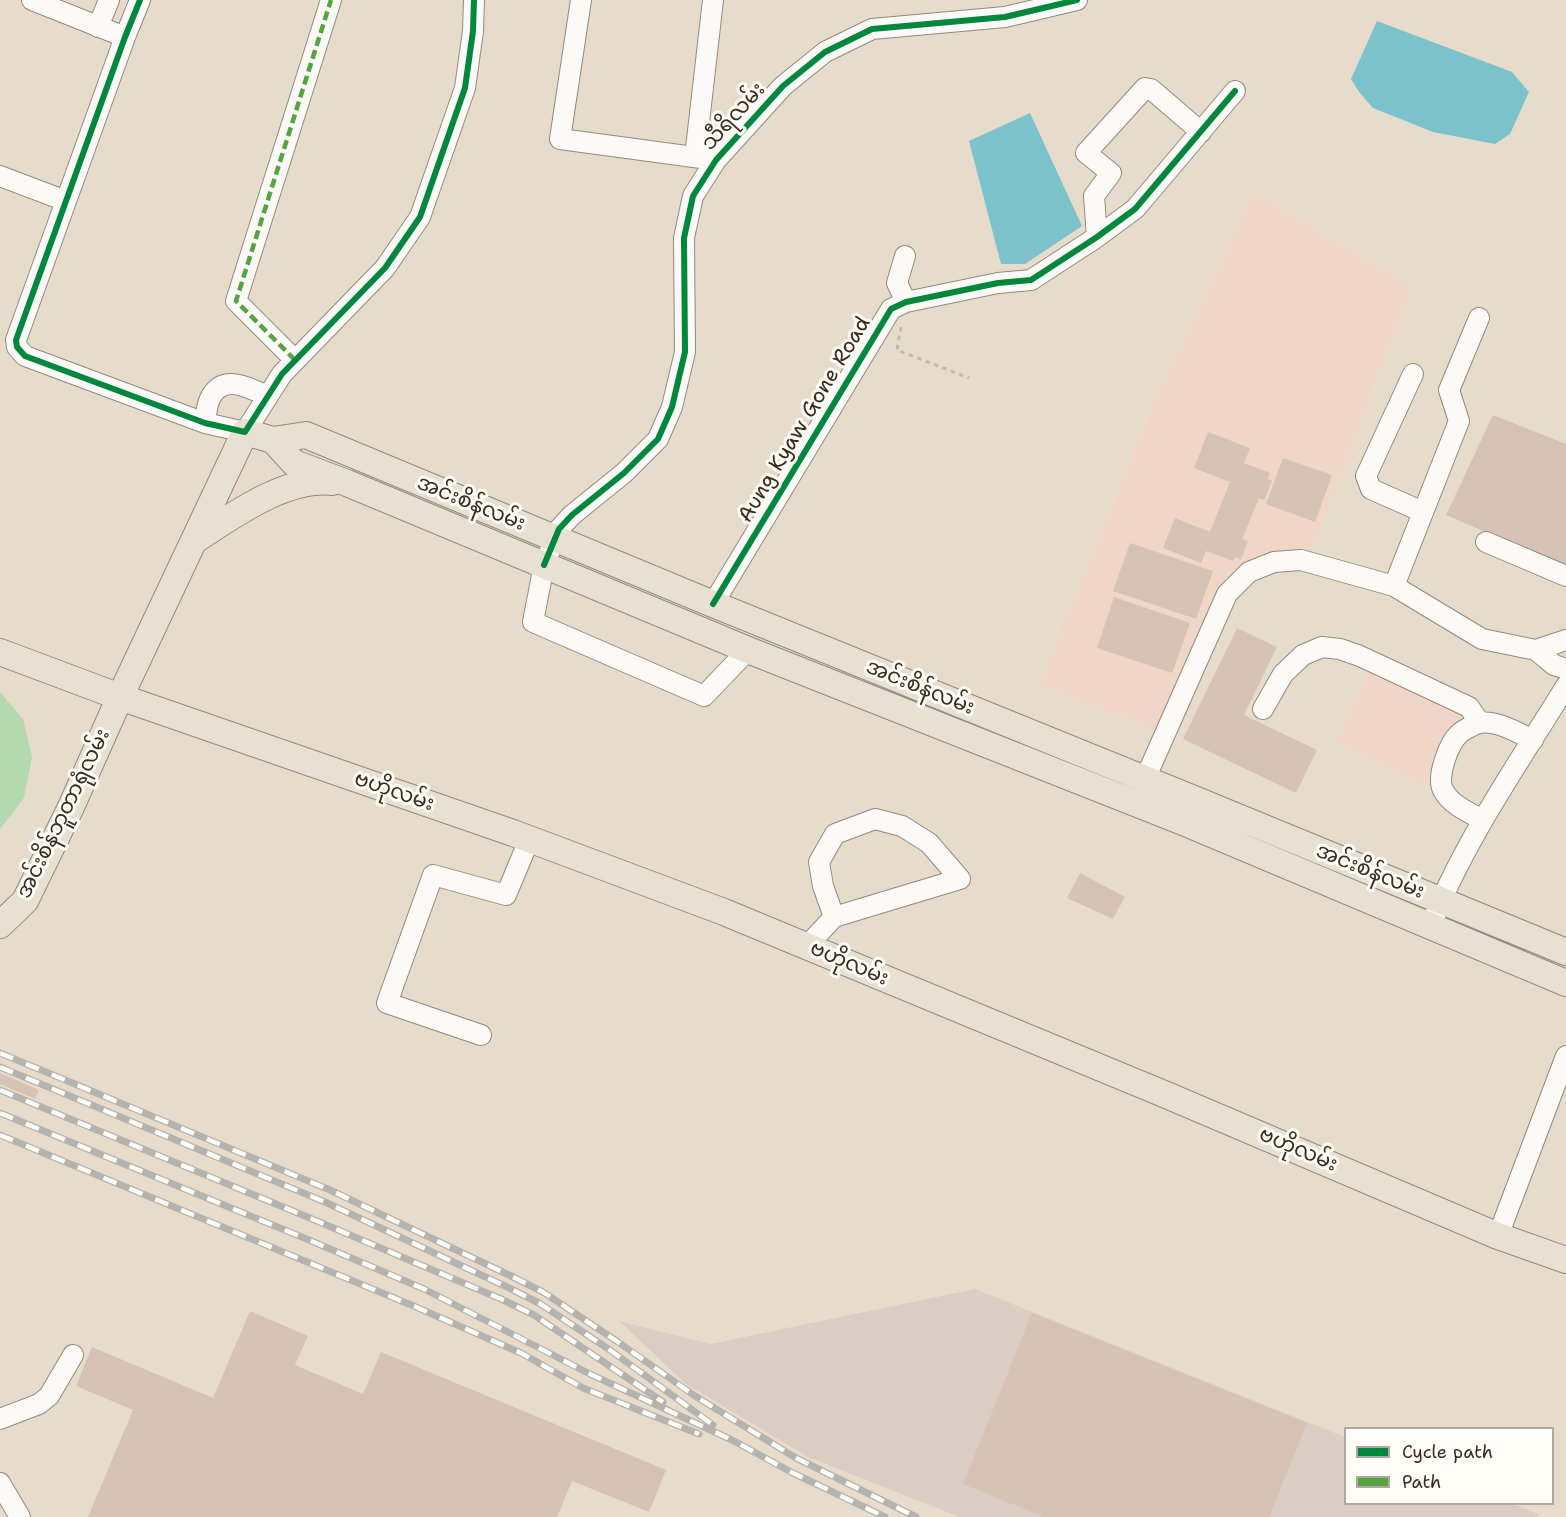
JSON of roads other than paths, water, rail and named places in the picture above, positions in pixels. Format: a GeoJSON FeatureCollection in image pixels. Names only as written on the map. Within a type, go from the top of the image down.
{"type":"FeatureCollection","features":[{"type":"Feature","properties":{"kind":"main road","name":"အင်းစိန်လမ်း"},"geometry":{"type":"LineString","coordinates":[[245,432],[273,440],[306,435],[713,604],[1566,951]]}},
{"type":"Feature","properties":{"kind":"main road"},"geometry":{"type":"LineString","coordinates":[[0,652],[120,697],[245,432]]}},
{"type":"Feature","properties":{"kind":"main road","name":"အင်းစိန်လမ်း"},"geometry":{"type":"LineString","coordinates":[[273,440],[294,463],[849,691],[1183,822],[1566,983]]}},
{"type":"Feature","properties":{"kind":"main road","name":"အင်းစိန်လမ်း"},"geometry":{"type":"LineString","coordinates":[[195,540],[246,508],[290,487],[321,480],[347,483]]}},
{"type":"Feature","properties":{"kind":"main road"},"geometry":{"type":"LineString","coordinates":[[849,691],[859,663]]}},
{"type":"Feature","properties":{"kind":"main road","name":"ဗဟိုလမ်း"},"geometry":{"type":"LineString","coordinates":[[120,697],[529,840],[724,912],[1498,1236],[1566,1260]]}},
{"type":"Feature","properties":{"kind":"main road","name":"အင်းစိန်ဘူတာရုံလမ်း"},"geometry":{"type":"LineString","coordinates":[[0,924],[25,901],[71,807],[120,697]]}},
{"type":"Feature","properties":{"kind":"main road"},"geometry":{"type":"LineString","coordinates":[[1034,763],[1045,739]]}},
{"type":"Feature","properties":{"kind":"main road"},"geometry":{"type":"LineString","coordinates":[[1183,822],[1194,799]]}},
{"type":"Feature","properties":{"kind":"street"},"geometry":{"type":"LineString","coordinates":[[32,0],[125,37]]}},
{"type":"Feature","properties":{"kind":"street"},"geometry":{"type":"LineString","coordinates":[[98,27],[109,0]]}},
{"type":"Feature","properties":{"kind":"street"},"geometry":{"type":"LineString","coordinates":[[140,0],[16,340],[17,347],[25,356],[205,423],[245,432],[282,374],[385,268],[420,217],[465,88],[473,31],[474,0]]}},
{"type":"Feature","properties":{"kind":"street"},"geometry":{"type":"LineString","coordinates":[[295,360],[236,301],[330,0]]}},
{"type":"Feature","properties":{"kind":"street"},"geometry":{"type":"LineString","coordinates":[[581,0],[561,139],[716,160]]}},
{"type":"Feature","properties":{"kind":"street"},"geometry":{"type":"LineString","coordinates":[[695,157],[713,0]]}},
{"type":"Feature","properties":{"kind":"street","name":"သီရိလမ်း"},"geometry":{"type":"LineString","coordinates":[[748,650],[704,696],[533,622],[544,565],[559,529],[572,514],[624,473],[658,439],[672,407],[685,352],[684,238],[693,196],[716,160],[783,86],[825,52],[872,29],[1005,16],[1077,0]]}},
{"type":"Feature","properties":{"kind":"street"},"geometry":{"type":"LineString","coordinates":[[1097,237],[1094,196],[1111,173],[1086,153],[1144,88],[1151,89],[1201,132]]}},
{"type":"Feature","properties":{"kind":"street","name":"Aung Kyaw Gone Road"},"geometry":{"type":"LineString","coordinates":[[713,604],[891,309],[906,302],[998,283],[1031,280],[1136,209],[1235,91]]}},
{"type":"Feature","properties":{"kind":"street"},"geometry":{"type":"LineString","coordinates":[[0,176],[66,201]]}},
{"type":"Feature","properties":{"kind":"street"},"geometry":{"type":"LineString","coordinates":[[905,256],[897,283],[906,302]]}},
{"type":"Feature","properties":{"kind":"street"},"geometry":{"type":"LineString","coordinates":[[1394,586],[1459,421],[1449,390],[1479,318]]}},
{"type":"Feature","properties":{"kind":"street"},"geometry":{"type":"LineString","coordinates":[[1413,374],[1366,476],[1371,489],[1423,512]]}},
{"type":"Feature","properties":{"kind":"street"},"geometry":{"type":"LineString","coordinates":[[205,423],[211,396],[220,386],[236,384],[250,387],[267,396]]}},
{"type":"Feature","properties":{"kind":"street"},"geometry":{"type":"LineString","coordinates":[[1485,542],[1566,576]]}},
{"type":"Feature","properties":{"kind":"street"},"geometry":{"type":"LineString","coordinates":[[1145,779],[1227,594],[1249,572],[1274,562],[1301,560],[1394,586],[1482,639],[1536,650],[1554,665],[1566,669]]}},
{"type":"Feature","properties":{"kind":"street"},"geometry":{"type":"LineString","coordinates":[[1536,650],[1566,640]]}},
{"type":"Feature","properties":{"kind":"street"},"geometry":{"type":"LineString","coordinates":[[1263,709],[1283,674],[1303,655],[1322,647],[1340,649],[1360,656],[1469,707],[1480,723]]}},
{"type":"Feature","properties":{"kind":"street"},"geometry":{"type":"LineString","coordinates":[[1430,927],[1440,900],[1483,820],[1566,686]]}},
{"type":"Feature","properties":{"kind":"street"},"geometry":{"type":"LineString","coordinates":[[1483,820],[1453,803],[1442,788],[1440,773],[1448,751],[1459,734],[1480,723],[1497,724],[1533,740]]}},
{"type":"Feature","properties":{"kind":"street"},"geometry":{"type":"LineString","coordinates":[[807,946],[834,916],[960,879],[929,843],[902,826],[875,819],[835,834],[819,862],[823,886],[834,916]]}},
{"type":"Feature","properties":{"kind":"street"},"geometry":{"type":"LineString","coordinates":[[481,1035],[387,1003],[433,875],[506,895],[529,840]]}},
{"type":"Feature","properties":{"kind":"street"},"geometry":{"type":"LineString","coordinates":[[1498,1236],[1566,1056]]}},
{"type":"Feature","properties":{"kind":"street"},"geometry":{"type":"LineString","coordinates":[[0,1419],[39,1404],[49,1396],[73,1355]]}},
{"type":"Feature","properties":{"kind":"street"},"geometry":{"type":"LineString","coordinates":[[0,1484],[20,1517]]}},
{"type":"Feature","properties":{"kind":"water"},"geometry":{"type":"Polygon","coordinates":[[[1377,21],[1512,72],[1529,92],[1510,134],[1495,144],[1433,132],[1373,108],[1351,79],[1377,21]]]}},
{"type":"Feature","properties":{"kind":"water"},"geometry":{"type":"Polygon","coordinates":[[[1030,113],[1082,226],[1025,264],[1001,264],[969,141],[1030,113]]]}},
{"type":"Feature","properties":{"kind":"railway"},"geometry":{"type":"LineString","coordinates":[[0,1053],[330,1190],[543,1292],[695,1396],[796,1458],[916,1517]]}},
{"type":"Feature","properties":{"kind":"railway"},"geometry":{"type":"LineString","coordinates":[[0,1067],[325,1202],[539,1303],[610,1350],[713,1425]]}},
{"type":"Feature","properties":{"kind":"railway"},"geometry":{"type":"LineString","coordinates":[[0,1090],[501,1299],[534,1315],[663,1402]]}},
{"type":"Feature","properties":{"kind":"railway"},"geometry":{"type":"LineString","coordinates":[[0,1113],[424,1289],[590,1374],[734,1441],[791,1472],[885,1517]]}},
{"type":"Feature","properties":{"kind":"railway"},"geometry":{"type":"LineString","coordinates":[[0,1135],[416,1307],[521,1353],[583,1388],[699,1434]]}}]}
